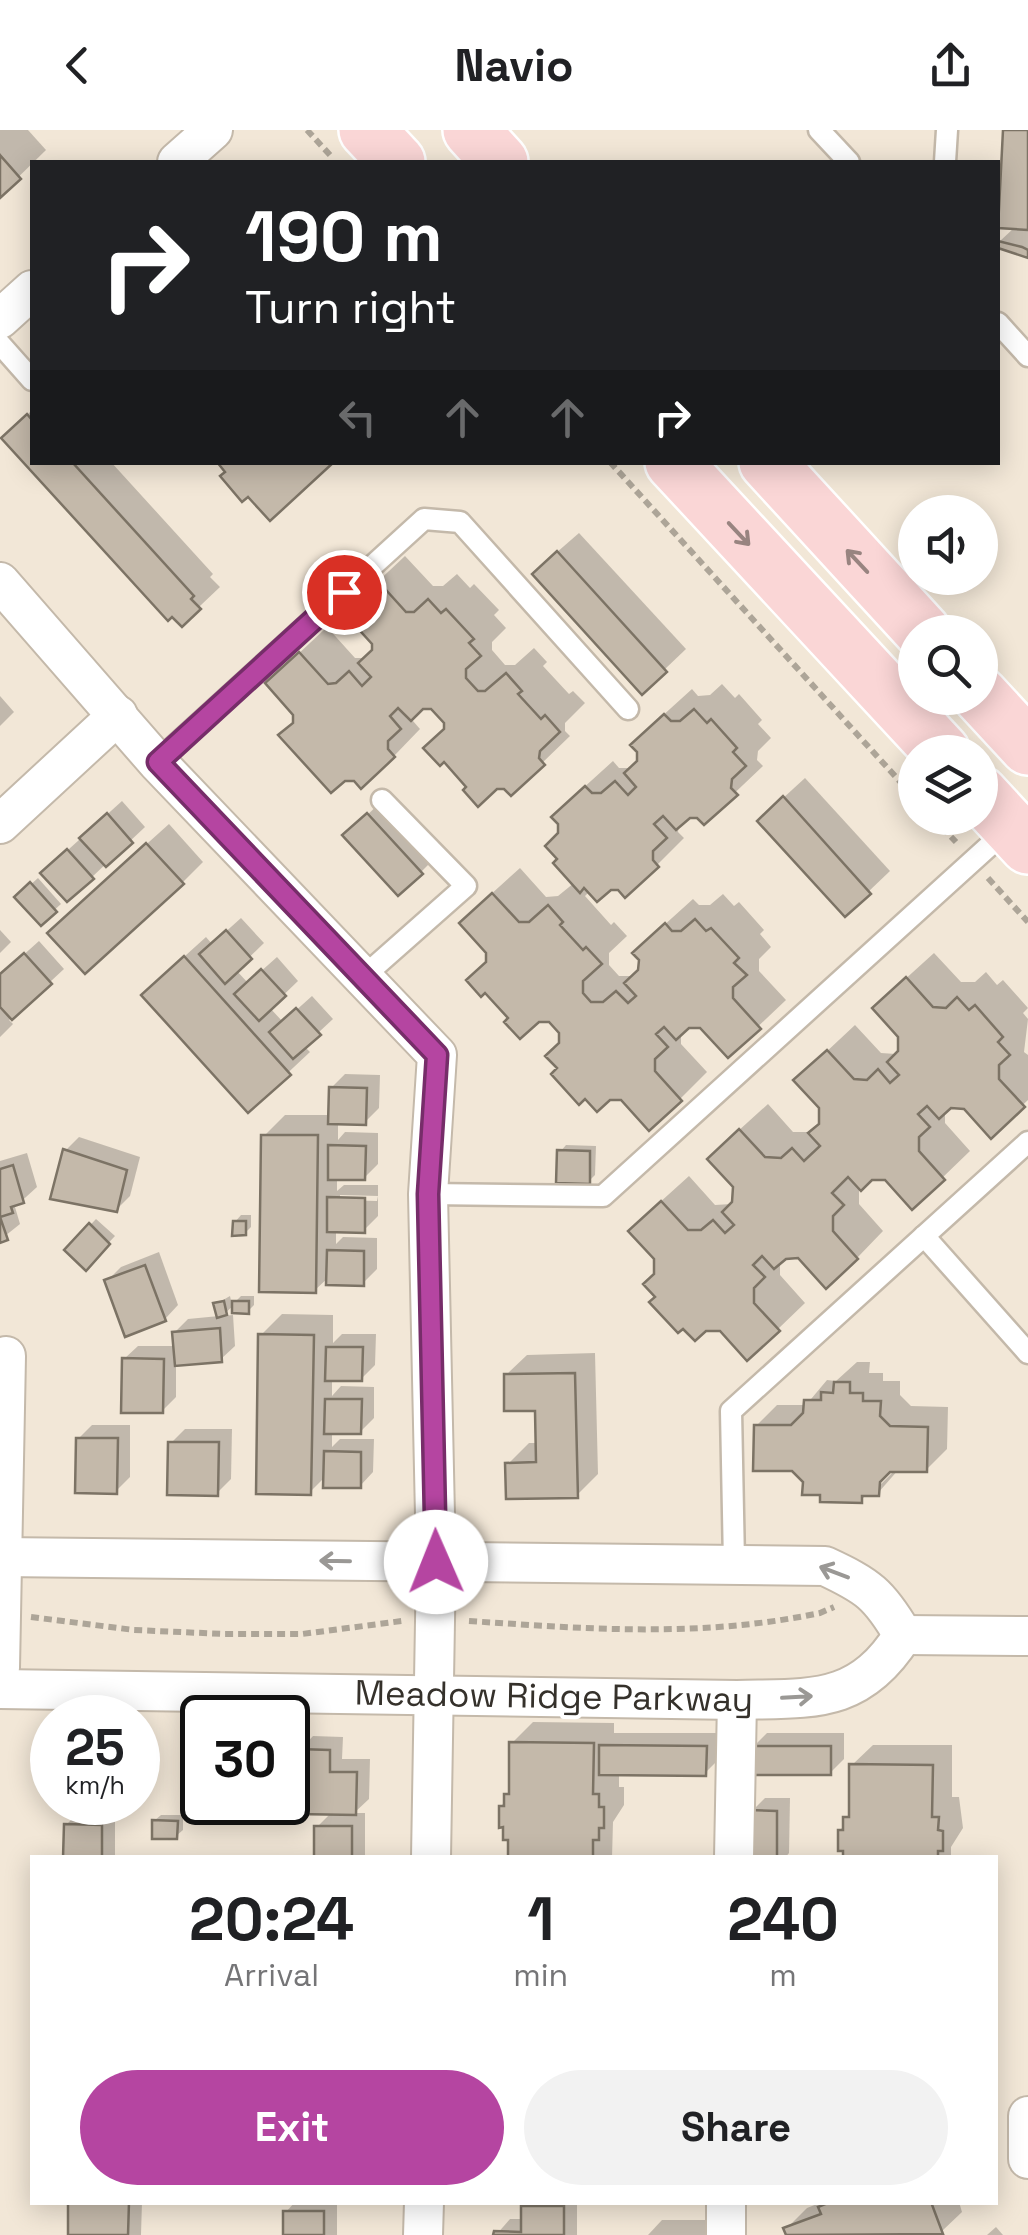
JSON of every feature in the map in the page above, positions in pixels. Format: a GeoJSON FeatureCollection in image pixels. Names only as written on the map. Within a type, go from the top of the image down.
{"type":"FeatureCollection","features":[{"type":"Feature","properties":{"kind":"main road"},"geometry":{"type":"LineString","coordinates":[[367,130],[395,160]]}},
{"type":"Feature","properties":{"kind":"main road"},"geometry":{"type":"LineString","coordinates":[[471,130],[498,160]]}},
{"type":"Feature","properties":{"kind":"main road"},"geometry":{"type":"LineString","coordinates":[[676,465],[926,735]]}},
{"type":"Feature","properties":{"kind":"main road"},"geometry":{"type":"LineString","coordinates":[[770,465],[907,615]]}},
{"type":"Feature","properties":{"kind":"main road"},"geometry":{"type":"LineString","coordinates":[[998,714],[1028,747]]}},
{"type":"Feature","properties":{"kind":"street"},"geometry":{"type":"LineString","coordinates":[[179,160],[213,130]]}},
{"type":"Feature","properties":{"kind":"street"},"geometry":{"type":"LineString","coordinates":[[0,319],[30,292]]}},
{"type":"Feature","properties":{"kind":"street"},"geometry":{"type":"LineString","coordinates":[[0,582],[158,762],[437,1055],[428,1194],[436,1562],[431,1855]]}},
{"type":"Feature","properties":{"kind":"street"},"geometry":{"type":"LineString","coordinates":[[0,824],[118,714]]}},
{"type":"Feature","properties":{"kind":"street"},"geometry":{"type":"LineString","coordinates":[[0,1668],[6,1356]]}},
{"type":"Feature","properties":{"kind":"street"},"geometry":{"type":"LineString","coordinates":[[1,1558],[825,1566],[860,1583],[883,1602],[903,1635],[1028,1636]]}},
{"type":"Feature","properties":{"kind":"street","name":"Meadow Ridge Parkway"},"geometry":{"type":"LineString","coordinates":[[0,1689],[809,1698],[851,1689],[887,1662],[903,1635]]}},
{"type":"Feature","properties":{"kind":"street"},"geometry":{"type":"LineString","coordinates":[[734,1855],[738,1700]]}},
{"type":"Feature","properties":{"kind":"street"},"geometry":{"type":"LineString","coordinates":[[1028,2116],[1028,2159]]}},
{"type":"Feature","properties":{"kind":"street"},"geometry":{"type":"LineString","coordinates":[[423,2235],[424,2205]]}},
{"type":"Feature","properties":{"kind":"street"},"geometry":{"type":"LineString","coordinates":[[726,2205],[726,2235]]}},
{"type":"Feature","properties":{"kind":"lane"},"geometry":{"type":"LineString","coordinates":[[819,130],[847,160]]}},
{"type":"Feature","properties":{"kind":"lane"},"geometry":{"type":"LineString","coordinates":[[946,160],[947,130]]}},
{"type":"Feature","properties":{"kind":"lane"},"geometry":{"type":"LineString","coordinates":[[1000,325],[1028,356]]}},
{"type":"Feature","properties":{"kind":"lane"},"geometry":{"type":"LineString","coordinates":[[0,344],[30,378]]}},
{"type":"Feature","properties":{"kind":"lane"},"geometry":{"type":"LineString","coordinates":[[158,762],[424,519],[460,522],[628,710]]}},
{"type":"Feature","properties":{"kind":"lane"},"geometry":{"type":"LineString","coordinates":[[362,977],[466,886],[382,800]]}},
{"type":"Feature","properties":{"kind":"lane"},"geometry":{"type":"LineString","coordinates":[[428,1194],[603,1196],[1006,822]]}},
{"type":"Feature","properties":{"kind":"lane"},"geometry":{"type":"LineString","coordinates":[[734,1563],[731,1411],[1028,1142]]}},
{"type":"Feature","properties":{"kind":"lane"},"geometry":{"type":"LineString","coordinates":[[924,1236],[1028,1353]]}},
{"type":"Feature","properties":{"kind":"path"},"geometry":{"type":"LineString","coordinates":[[307,130],[335,160]]}},
{"type":"Feature","properties":{"kind":"path"},"geometry":{"type":"LineString","coordinates":[[613,465],[898,779]]}},
{"type":"Feature","properties":{"kind":"building"},"geometry":{"type":"Polygon","coordinates":[[[1003,130],[1028,130],[1028,230],[1000,228],[1003,130]]]}},
{"type":"Feature","properties":{"kind":"building"},"geometry":{"type":"Polygon","coordinates":[[[0,155],[21,179],[0,198],[0,155]]]}},
{"type":"Feature","properties":{"kind":"building"},"geometry":{"type":"Polygon","coordinates":[[[1000,242],[1028,250],[1028,258],[1000,249],[1000,242]]]}},
{"type":"Feature","properties":{"kind":"building"},"geometry":{"type":"Polygon","coordinates":[[[27,414],[30,465],[75,465],[194,596],[191,599],[201,609],[182,627],[172,617],[168,621],[1,438],[27,414]]]}},
{"type":"Feature","properties":{"kind":"building"},"geometry":{"type":"Polygon","coordinates":[[[219,465],[331,465],[270,521],[248,497],[242,502],[220,476],[225,472],[219,465]]]}},
{"type":"Feature","properties":{"kind":"building"},"geometry":{"type":"Polygon","coordinates":[[[557,551],[667,672],[642,695],[532,574],[557,551]]]}},
{"type":"Feature","properties":{"kind":"building"},"geometry":{"type":"Polygon","coordinates":[[[377,580],[406,612],[414,612],[428,599],[441,613],[446,609],[474,639],[469,643],[481,656],[466,669],[466,678],[478,691],[485,691],[506,673],[522,691],[518,694],[541,719],[545,715],[560,732],[540,751],[539,758],[545,765],[511,796],[504,789],[497,789],[478,807],[444,762],[440,766],[423,748],[444,729],[444,723],[431,709],[423,709],[411,721],[398,708],[390,716],[401,729],[388,741],[388,749],[395,757],[361,789],[354,781],[345,781],[331,793],[278,735],[293,723],[293,715],[265,683],[299,652],[328,684],[336,683],[349,671],[362,686],[371,677],[358,663],[372,650],[372,644],[343,612],[377,580]]]}},
{"type":"Feature","properties":{"kind":"building"},"geometry":{"type":"Polygon","coordinates":[[[694,709],[707,723],[711,719],[737,748],[733,752],[746,766],[732,779],[731,788],[738,795],[704,825],[697,818],[690,818],[676,830],[663,816],[654,824],[667,838],[653,851],[653,860],[659,867],[625,898],[618,890],[611,890],[597,902],[584,888],[580,893],[553,863],[557,859],[545,846],[558,833],[558,824],[551,817],[585,786],[592,793],[601,793],[615,781],[628,795],[636,787],[624,773],[637,761],[637,752],[630,745],[664,714],[671,721],[680,721],[694,709]]]}},
{"type":"Feature","properties":{"kind":"building"},"geometry":{"type":"Polygon","coordinates":[[[783,796],[871,894],[845,917],[757,821],[783,796]]]}},
{"type":"Feature","properties":{"kind":"building"},"geometry":{"type":"Polygon","coordinates":[[[107,813],[133,843],[106,867],[79,838],[107,813]]]}},
{"type":"Feature","properties":{"kind":"building"},"geometry":{"type":"Polygon","coordinates":[[[367,813],[423,874],[398,896],[342,835],[367,813]]]}},
{"type":"Feature","properties":{"kind":"building"},"geometry":{"type":"Polygon","coordinates":[[[146,843],[184,884],[85,974],[47,933],[146,843]]]}},
{"type":"Feature","properties":{"kind":"building"},"geometry":{"type":"Polygon","coordinates":[[[67,849],[94,879],[67,902],[40,873],[67,849]]]}},
{"type":"Feature","properties":{"kind":"building"},"geometry":{"type":"Polygon","coordinates":[[[30,882],[57,912],[41,926],[14,897],[30,882]]]}},
{"type":"Feature","properties":{"kind":"building"},"geometry":{"type":"Polygon","coordinates":[[[492,893],[519,922],[529,922],[548,905],[563,922],[560,925],[602,964],[583,981],[583,993],[591,1002],[603,1002],[616,991],[628,1003],[636,996],[624,983],[638,970],[639,960],[632,953],[665,923],[672,931],[681,931],[695,919],[706,931],[711,928],[739,958],[734,963],[747,975],[733,987],[733,998],[761,1029],[728,1058],[700,1028],[689,1028],[676,1040],[664,1027],[656,1034],[668,1047],[655,1059],[655,1071],[682,1101],[649,1131],[621,1100],[610,1100],[597,1112],[585,1099],[579,1105],[551,1074],[557,1068],[545,1056],[559,1043],[559,1033],[549,1022],[539,1022],[520,1039],[504,1022],[508,1018],[485,993],[481,997],[466,980],[486,962],[486,953],[459,923],[492,893]]]}},
{"type":"Feature","properties":{"kind":"building"},"geometry":{"type":"Polygon","coordinates":[[[226,930],[252,959],[225,984],[199,954],[226,930]]]}},
{"type":"Feature","properties":{"kind":"building"},"geometry":{"type":"Polygon","coordinates":[[[24,953],[52,984],[12,1020],[0,1007],[0,974],[24,953]]]}},
{"type":"Feature","properties":{"kind":"building"},"geometry":{"type":"Polygon","coordinates":[[[184,956],[291,1075],[248,1113],[141,995],[184,956]]]}},
{"type":"Feature","properties":{"kind":"building"},"geometry":{"type":"Polygon","coordinates":[[[261,969],[286,996],[259,1021],[234,994],[261,969]]]}},
{"type":"Feature","properties":{"kind":"building"},"geometry":{"type":"Polygon","coordinates":[[[906,977],[933,1007],[946,1008],[957,997],[969,1010],[975,1005],[1003,1037],[998,1042],[1010,1055],[999,1065],[999,1079],[1025,1107],[991,1139],[964,1109],[951,1108],[939,1119],[927,1106],[918,1114],[930,1127],[919,1137],[919,1151],[945,1180],[912,1210],[885,1180],[872,1180],[861,1191],[848,1177],[832,1193],[844,1205],[833,1216],[833,1231],[858,1259],[826,1289],[798,1258],[786,1259],[774,1269],[762,1256],[753,1265],[765,1277],[754,1288],[754,1303],[780,1331],[747,1361],[720,1331],[706,1331],[695,1341],[683,1329],[678,1333],[649,1302],[655,1297],[643,1284],[654,1274],[654,1259],[628,1231],[661,1201],[688,1230],[701,1230],[713,1220],[725,1233],[734,1225],[722,1212],[732,1202],[733,1187],[707,1159],[739,1129],[765,1157],[781,1158],[792,1148],[804,1161],[820,1146],[808,1133],[819,1124],[819,1108],[793,1080],[827,1050],[854,1079],[867,1080],[878,1069],[890,1083],[899,1075],[887,1062],[898,1051],[898,1037],[872,1008],[906,977]]]}},
{"type":"Feature","properties":{"kind":"building"},"geometry":{"type":"Polygon","coordinates":[[[296,1008],[321,1035],[293,1059],[269,1032],[296,1008]]]}},
{"type":"Feature","properties":{"kind":"building"},"geometry":{"type":"Polygon","coordinates":[[[329,1087],[367,1088],[366,1125],[328,1124],[329,1087]]]}},
{"type":"Feature","properties":{"kind":"building"},"geometry":{"type":"Polygon","coordinates":[[[261,1135],[318,1135],[316,1293],[259,1292],[261,1135]]]}},
{"type":"Feature","properties":{"kind":"building"},"geometry":{"type":"Polygon","coordinates":[[[328,1145],[366,1146],[365,1180],[328,1180],[328,1145]]]}},
{"type":"Feature","properties":{"kind":"building"},"geometry":{"type":"Polygon","coordinates":[[[63,1149],[127,1170],[117,1212],[50,1199],[63,1149]]]}},
{"type":"Feature","properties":{"kind":"building"},"geometry":{"type":"Polygon","coordinates":[[[557,1150],[590,1151],[590,1184],[556,1183],[557,1150]]]}},
{"type":"Feature","properties":{"kind":"building"},"geometry":{"type":"Polygon","coordinates":[[[13,1165],[24,1203],[11,1207],[13,1213],[0,1217],[0,1169],[13,1165]]]}},
{"type":"Feature","properties":{"kind":"building"},"geometry":{"type":"Polygon","coordinates":[[[327,1197],[365,1198],[365,1233],[327,1232],[327,1197]]]}},
{"type":"Feature","properties":{"kind":"building"},"geometry":{"type":"Polygon","coordinates":[[[0,1217],[8,1240],[0,1243],[0,1217]]]}},
{"type":"Feature","properties":{"kind":"building"},"geometry":{"type":"Polygon","coordinates":[[[233,1221],[246,1221],[246,1235],[232,1236],[233,1221]]]}},
{"type":"Feature","properties":{"kind":"building"},"geometry":{"type":"Polygon","coordinates":[[[89,1223],[110,1244],[86,1271],[64,1250],[89,1223]]]}},
{"type":"Feature","properties":{"kind":"building"},"geometry":{"type":"Polygon","coordinates":[[[327,1250],[364,1251],[364,1286],[326,1285],[327,1250]]]}},
{"type":"Feature","properties":{"kind":"building"},"geometry":{"type":"Polygon","coordinates":[[[145,1265],[166,1321],[125,1337],[104,1280],[145,1265]]]}},
{"type":"Feature","properties":{"kind":"building"},"geometry":{"type":"Polygon","coordinates":[[[224,1301],[227,1315],[217,1318],[213,1303],[224,1301]]]}},
{"type":"Feature","properties":{"kind":"building"},"geometry":{"type":"Polygon","coordinates":[[[232,1301],[249,1301],[249,1314],[232,1313],[232,1301]]]}},
{"type":"Feature","properties":{"kind":"building"},"geometry":{"type":"Polygon","coordinates":[[[220,1328],[222,1362],[175,1366],[172,1332],[220,1328]]]}},
{"type":"Feature","properties":{"kind":"building"},"geometry":{"type":"Polygon","coordinates":[[[258,1334],[314,1335],[311,1495],[256,1494],[258,1334]]]}},
{"type":"Feature","properties":{"kind":"building"},"geometry":{"type":"Polygon","coordinates":[[[326,1347],[363,1347],[362,1381],[325,1381],[326,1347]]]}},
{"type":"Feature","properties":{"kind":"building"},"geometry":{"type":"Polygon","coordinates":[[[122,1358],[164,1359],[163,1413],[121,1413],[122,1358]]]}},
{"type":"Feature","properties":{"kind":"building"},"geometry":{"type":"Polygon","coordinates":[[[575,1373],[578,1498],[506,1499],[505,1463],[536,1462],[535,1411],[504,1411],[504,1374],[575,1373]]]}},
{"type":"Feature","properties":{"kind":"building"},"geometry":{"type":"Polygon","coordinates":[[[834,1382],[850,1382],[850,1393],[863,1393],[863,1401],[881,1401],[880,1416],[890,1426],[928,1427],[927,1472],[890,1472],[880,1482],[879,1496],[862,1496],[862,1503],[820,1502],[820,1495],[802,1495],[803,1482],[792,1471],[753,1471],[754,1425],[791,1425],[803,1413],[804,1400],[821,1400],[821,1392],[833,1393],[834,1382]]]}},
{"type":"Feature","properties":{"kind":"building"},"geometry":{"type":"Polygon","coordinates":[[[325,1399],[362,1399],[361,1434],[324,1434],[325,1399]]]}},
{"type":"Feature","properties":{"kind":"building"},"geometry":{"type":"Polygon","coordinates":[[[76,1438],[118,1438],[117,1494],[75,1493],[76,1438]]]}},
{"type":"Feature","properties":{"kind":"building"},"geometry":{"type":"Polygon","coordinates":[[[168,1442],[219,1442],[218,1496],[167,1495],[168,1442]]]}},
{"type":"Feature","properties":{"kind":"building"},"geometry":{"type":"Polygon","coordinates":[[[324,1451],[361,1452],[361,1488],[323,1488],[324,1451]]]}},
{"type":"Feature","properties":{"kind":"building"},"geometry":{"type":"Polygon","coordinates":[[[509,1742],[594,1743],[593,1794],[599,1794],[599,1807],[604,1807],[604,1828],[599,1828],[599,1840],[593,1840],[593,1855],[508,1855],[508,1840],[503,1840],[503,1827],[499,1828],[499,1806],[504,1806],[504,1794],[509,1794],[509,1742]]]}},
{"type":"Feature","properties":{"kind":"building"},"geometry":{"type":"Polygon","coordinates":[[[599,1745],[707,1746],[706,1776],[599,1775],[599,1745]]]}},
{"type":"Feature","properties":{"kind":"building"},"geometry":{"type":"Polygon","coordinates":[[[751,1746],[831,1746],[831,1775],[751,1775],[751,1746]]]}},
{"type":"Feature","properties":{"kind":"building"},"geometry":{"type":"Polygon","coordinates":[[[310,1749],[330,1750],[330,1772],[357,1772],[356,1815],[310,1814],[310,1749]]]}},
{"type":"Feature","properties":{"kind":"building"},"geometry":{"type":"Polygon","coordinates":[[[849,1764],[933,1765],[932,1817],[939,1817],[943,1851],[938,1851],[938,1855],[843,1855],[843,1851],[838,1851],[838,1830],[843,1830],[843,1817],[849,1817],[849,1764]]]}},
{"type":"Feature","properties":{"kind":"building"},"geometry":{"type":"Polygon","coordinates":[[[749,1810],[777,1811],[777,1855],[748,1855],[749,1810]]]}},
{"type":"Feature","properties":{"kind":"building"},"geometry":{"type":"Polygon","coordinates":[[[160,1820],[178,1821],[177,1839],[152,1839],[152,1825],[160,1825],[160,1820]]]}},
{"type":"Feature","properties":{"kind":"building"},"geometry":{"type":"Polygon","coordinates":[[[64,1825],[102,1825],[102,1855],[63,1855],[64,1825]]]}},
{"type":"Feature","properties":{"kind":"building"},"geometry":{"type":"Polygon","coordinates":[[[314,1826],[352,1826],[352,1855],[314,1855],[314,1826]]]}},
{"type":"Feature","properties":{"kind":"building"},"geometry":{"type":"Polygon","coordinates":[[[68,2205],[129,2205],[128,2235],[68,2235],[68,2205]]]}},
{"type":"Feature","properties":{"kind":"building"},"geometry":{"type":"Polygon","coordinates":[[[932,2205],[943,2234],[786,2235],[783,2228],[821,2214],[818,2207],[932,2205]]]}},
{"type":"Feature","properties":{"kind":"building"},"geometry":{"type":"Polygon","coordinates":[[[521,2206],[564,2206],[564,2235],[493,2235],[494,2231],[521,2232],[521,2206]]]}},
{"type":"Feature","properties":{"kind":"building"},"geometry":{"type":"Polygon","coordinates":[[[283,2211],[324,2211],[324,2235],[283,2235],[283,2211]]]}},
{"type":"Feature","properties":{"kind":"route"},"geometry":{"type":"LineString","coordinates":[[344,592],[158,762],[437,1055],[428,1194],[436,1562]]}}]}
